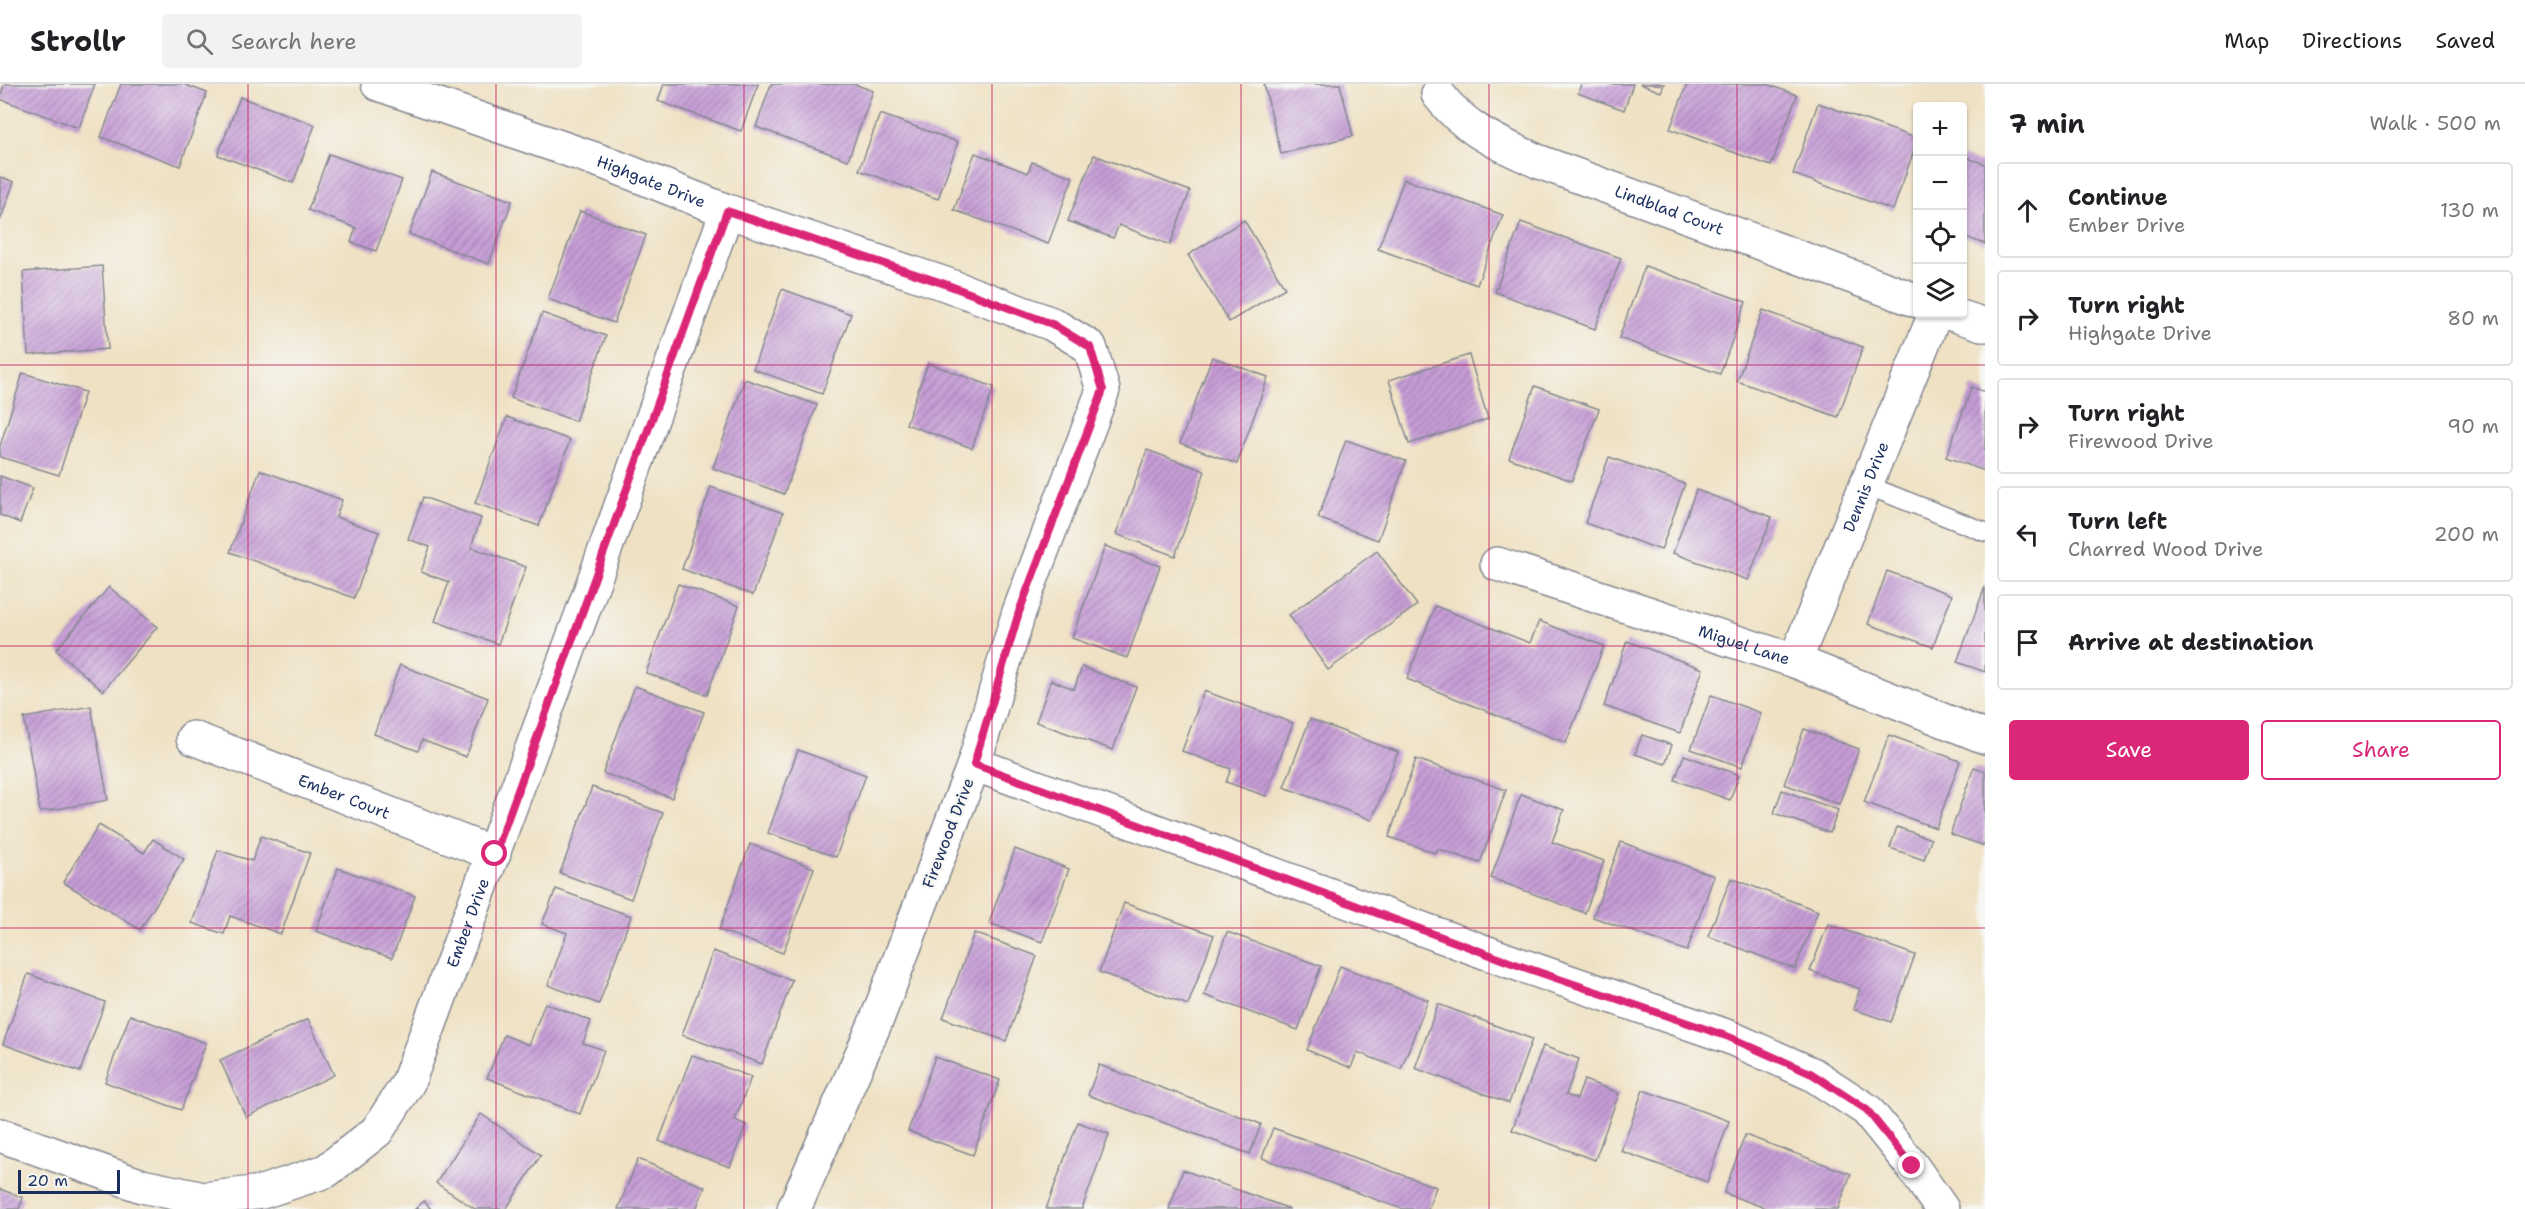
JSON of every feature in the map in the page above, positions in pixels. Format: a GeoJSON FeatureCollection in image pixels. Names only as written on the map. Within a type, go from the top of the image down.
{"type":"FeatureCollection","features":[{"type":"Feature","properties":{"kind":"street","name":"Highgate Drive"},"geometry":{"type":"LineString","coordinates":[[378,84],[606,163],[727,211],[945,284],[1041,320],[1090,347]]}},
{"type":"Feature","properties":{"kind":"street","name":"Lindblad Court"},"geometry":{"type":"LineString","coordinates":[[1438,94],[1449,109],[1480,135],[1537,161],[1913,300]]}},
{"type":"Feature","properties":{"kind":"street","name":"Ember Drive"},"geometry":{"type":"LineString","coordinates":[[0,1135],[142,1186],[204,1199],[262,1192],[326,1171],[377,1131],[408,1083],[495,854],[727,211]]}},
{"type":"Feature","properties":{"kind":"street","name":"Dennis Drive"},"geometry":{"type":"LineString","coordinates":[[1795,661],[1933,318]]}},
{"type":"Feature","properties":{"kind":"street"},"geometry":{"type":"LineString","coordinates":[[1964,318],[1985,325]]}},
{"type":"Feature","properties":{"kind":"street","name":"Firewood Drive"},"geometry":{"type":"LineString","coordinates":[[794,1209],[877,1019],[974,764],[1019,612],[1103,390],[1090,347]]}},
{"type":"Feature","properties":{"kind":"street","name":"Miguel Lane"},"geometry":{"type":"LineString","coordinates":[[1497,564],[1795,661],[1985,737]]}},
{"type":"Feature","properties":{"kind":"street","name":"Ember Court"},"geometry":{"type":"LineString","coordinates":[[193,738],[495,854]]}},
{"type":"Feature","properties":{"kind":"street"},"geometry":{"type":"LineString","coordinates":[[974,764],[1512,963],[1729,1037],[1812,1074],[1867,1110],[1912,1166],[1942,1209]]}},
{"type":"Feature","properties":{"kind":"lane"},"geometry":{"type":"LineString","coordinates":[[1866,485],[1985,532]]}},
{"type":"Feature","properties":{"kind":"building"},"geometry":{"type":"Polygon","coordinates":[[[4,84],[95,84],[79,128],[0,99],[4,84]]]}},
{"type":"Feature","properties":{"kind":"building"},"geometry":{"type":"Polygon","coordinates":[[[121,84],[183,84],[207,93],[180,166],[101,137],[121,84]]]}},
{"type":"Feature","properties":{"kind":"building"},"geometry":{"type":"Polygon","coordinates":[[[664,84],[758,84],[741,131],[658,101],[664,84]]]}},
{"type":"Feature","properties":{"kind":"building"},"geometry":{"type":"Polygon","coordinates":[[[771,84],[854,84],[873,91],[848,160],[756,127],[771,84]]]}},
{"type":"Feature","properties":{"kind":"building"},"geometry":{"type":"Polygon","coordinates":[[[1264,84],[1340,84],[1353,136],[1281,154],[1264,84]]]}},
{"type":"Feature","properties":{"kind":"building"},"geometry":{"type":"Polygon","coordinates":[[[1581,84],[1633,84],[1624,110],[1578,93],[1581,84]]]}},
{"type":"Feature","properties":{"kind":"building"},"geometry":{"type":"Polygon","coordinates":[[[1640,84],[1664,84],[1661,92],[1640,84]]]}},
{"type":"Feature","properties":{"kind":"building"},"geometry":{"type":"Polygon","coordinates":[[[1687,84],[1766,84],[1797,95],[1771,166],[1670,129],[1687,84]]]}},
{"type":"Feature","properties":{"kind":"building"},"geometry":{"type":"Polygon","coordinates":[[[240,97],[315,125],[293,183],[218,155],[240,97]]]}},
{"type":"Feature","properties":{"kind":"building"},"geometry":{"type":"Polygon","coordinates":[[[1818,103],[1913,137],[1913,153],[1893,210],[1793,174],[1818,103]]]}},
{"type":"Feature","properties":{"kind":"building"},"geometry":{"type":"Polygon","coordinates":[[[880,114],[958,142],[938,199],[859,170],[880,114]]]}},
{"type":"Feature","properties":{"kind":"building"},"geometry":{"type":"Polygon","coordinates":[[[975,153],[1028,173],[1032,162],[1073,177],[1048,244],[954,210],[975,153]]]}},
{"type":"Feature","properties":{"kind":"building"},"geometry":{"type":"Polygon","coordinates":[[[329,154],[402,180],[376,251],[351,242],[356,228],[308,210],[329,154]]]}},
{"type":"Feature","properties":{"kind":"building"},"geometry":{"type":"Polygon","coordinates":[[[1094,155],[1190,191],[1170,245],[1119,225],[1113,238],[1068,221],[1094,155]]]}},
{"type":"Feature","properties":{"kind":"building"},"geometry":{"type":"Polygon","coordinates":[[[1967,158],[1985,164],[1985,244],[1967,238],[1967,158]]]}},
{"type":"Feature","properties":{"kind":"building"},"geometry":{"type":"Polygon","coordinates":[[[432,172],[512,201],[489,264],[409,234],[432,172]]]}},
{"type":"Feature","properties":{"kind":"building"},"geometry":{"type":"Polygon","coordinates":[[[0,177],[14,182],[0,221],[0,177]]]}},
{"type":"Feature","properties":{"kind":"building"},"geometry":{"type":"Polygon","coordinates":[[[1404,179],[1503,215],[1477,285],[1378,249],[1404,179]]]}},
{"type":"Feature","properties":{"kind":"building"},"geometry":{"type":"Polygon","coordinates":[[[580,211],[646,235],[614,323],[548,299],[580,211]]]}},
{"type":"Feature","properties":{"kind":"building"},"geometry":{"type":"Polygon","coordinates":[[[1244,220],[1285,288],[1229,322],[1188,255],[1244,220]]]}},
{"type":"Feature","properties":{"kind":"building"},"geometry":{"type":"Polygon","coordinates":[[[1521,222],[1621,258],[1595,329],[1495,292],[1521,222]]]}},
{"type":"Feature","properties":{"kind":"building"},"geometry":{"type":"Polygon","coordinates":[[[102,266],[108,349],[28,355],[23,272],[102,266]]]}},
{"type":"Feature","properties":{"kind":"building"},"geometry":{"type":"Polygon","coordinates":[[[1645,266],[1746,302],[1720,374],[1619,338],[1645,266]]]}},
{"type":"Feature","properties":{"kind":"building"},"geometry":{"type":"Polygon","coordinates":[[[782,289],[851,314],[822,394],[753,369],[782,289]]]}},
{"type":"Feature","properties":{"kind":"building"},"geometry":{"type":"Polygon","coordinates":[[[1763,310],[1863,347],[1838,417],[1737,381],[1763,310]]]}},
{"type":"Feature","properties":{"kind":"building"},"geometry":{"type":"Polygon","coordinates":[[[542,313],[606,336],[575,421],[511,398],[542,313]]]}},
{"type":"Feature","properties":{"kind":"building"},"geometry":{"type":"Polygon","coordinates":[[[1469,355],[1488,419],[1409,444],[1389,380],[1469,355]]]}},
{"type":"Feature","properties":{"kind":"building"},"geometry":{"type":"Polygon","coordinates":[[[1212,357],[1268,377],[1237,464],[1180,443],[1212,357]]]}},
{"type":"Feature","properties":{"kind":"building"},"geometry":{"type":"Polygon","coordinates":[[[928,363],[994,387],[972,448],[906,424],[928,363]]]}},
{"type":"Feature","properties":{"kind":"building"},"geometry":{"type":"Polygon","coordinates":[[[23,373],[85,392],[59,475],[0,457],[0,446],[23,373]]]}},
{"type":"Feature","properties":{"kind":"building"},"geometry":{"type":"Polygon","coordinates":[[[745,379],[817,405],[784,494],[713,468],[745,379]]]}},
{"type":"Feature","properties":{"kind":"building"},"geometry":{"type":"Polygon","coordinates":[[[1535,386],[1599,409],[1572,481],[1509,458],[1535,386]]]}},
{"type":"Feature","properties":{"kind":"building"},"geometry":{"type":"Polygon","coordinates":[[[1972,387],[1985,392],[1985,471],[1946,457],[1972,387]]]}},
{"type":"Feature","properties":{"kind":"building"},"geometry":{"type":"Polygon","coordinates":[[[507,417],[570,440],[539,526],[475,503],[507,417]]]}},
{"type":"Feature","properties":{"kind":"building"},"geometry":{"type":"Polygon","coordinates":[[[1346,440],[1406,461],[1378,540],[1318,518],[1346,440]]]}},
{"type":"Feature","properties":{"kind":"building"},"geometry":{"type":"Polygon","coordinates":[[[1147,450],[1205,471],[1175,556],[1116,534],[1147,450]]]}},
{"type":"Feature","properties":{"kind":"building"},"geometry":{"type":"Polygon","coordinates":[[[1609,457],[1685,484],[1661,550],[1585,523],[1609,457]]]}},
{"type":"Feature","properties":{"kind":"building"},"geometry":{"type":"Polygon","coordinates":[[[260,470],[342,500],[336,517],[379,532],[354,598],[230,552],[260,470]]]}},
{"type":"Feature","properties":{"kind":"building"},"geometry":{"type":"Polygon","coordinates":[[[0,476],[33,488],[20,523],[0,515],[0,476]]]}},
{"type":"Feature","properties":{"kind":"building"},"geometry":{"type":"Polygon","coordinates":[[[711,487],[783,513],[753,595],[682,569],[711,487]]]}},
{"type":"Feature","properties":{"kind":"building"},"geometry":{"type":"Polygon","coordinates":[[[1696,490],[1772,517],[1748,580],[1673,553],[1696,490]]]}},
{"type":"Feature","properties":{"kind":"building"},"geometry":{"type":"Polygon","coordinates":[[[423,497],[481,518],[471,547],[526,567],[498,644],[435,621],[449,582],[421,572],[430,547],[408,539],[423,497]]]}},
{"type":"Feature","properties":{"kind":"building"},"geometry":{"type":"Polygon","coordinates":[[[1105,546],[1160,566],[1127,658],[1072,638],[1105,546]]]}},
{"type":"Feature","properties":{"kind":"building"},"geometry":{"type":"Polygon","coordinates":[[[1377,551],[1417,605],[1328,670],[1289,615],[1377,551]]]}},
{"type":"Feature","properties":{"kind":"building"},"geometry":{"type":"Polygon","coordinates":[[[1887,571],[1952,595],[1933,647],[1868,624],[1887,571]]]}},
{"type":"Feature","properties":{"kind":"building"},"geometry":{"type":"Polygon","coordinates":[[[678,584],[739,606],[707,695],[646,673],[678,584]]]}},
{"type":"Feature","properties":{"kind":"building"},"geometry":{"type":"Polygon","coordinates":[[[109,587],[157,627],[103,691],[56,650],[109,587]]]}},
{"type":"Feature","properties":{"kind":"building"},"geometry":{"type":"Polygon","coordinates":[[[1985,587],[1985,672],[1957,662],[1985,587]]]}},
{"type":"Feature","properties":{"kind":"building"},"geometry":{"type":"Polygon","coordinates":[[[1435,606],[1530,643],[1539,621],[1604,646],[1566,743],[1407,679],[1435,606]]]}},
{"type":"Feature","properties":{"kind":"building"},"geometry":{"type":"Polygon","coordinates":[[[1627,641],[1703,669],[1680,733],[1604,706],[1627,641]]]}},
{"type":"Feature","properties":{"kind":"building"},"geometry":{"type":"Polygon","coordinates":[[[400,665],[488,698],[466,757],[422,740],[418,751],[374,734],[400,665]]]}},
{"type":"Feature","properties":{"kind":"building"},"geometry":{"type":"Polygon","coordinates":[[[1082,667],[1136,687],[1113,750],[1036,722],[1051,680],[1074,689],[1082,667]]]}},
{"type":"Feature","properties":{"kind":"building"},"geometry":{"type":"Polygon","coordinates":[[[635,686],[704,712],[672,798],[603,773],[635,686]]]}},
{"type":"Feature","properties":{"kind":"building"},"geometry":{"type":"Polygon","coordinates":[[[1204,691],[1293,723],[1266,796],[1226,782],[1231,769],[1182,751],[1204,691]]]}},
{"type":"Feature","properties":{"kind":"building"},"geometry":{"type":"Polygon","coordinates":[[[1711,695],[1761,713],[1742,767],[1691,749],[1711,695]]]}},
{"type":"Feature","properties":{"kind":"building"},"geometry":{"type":"Polygon","coordinates":[[[91,706],[108,800],[40,812],[24,718],[91,706]]]}},
{"type":"Feature","properties":{"kind":"building"},"geometry":{"type":"Polygon","coordinates":[[[1310,719],[1398,752],[1372,820],[1284,787],[1310,719]]]}},
{"type":"Feature","properties":{"kind":"building"},"geometry":{"type":"Polygon","coordinates":[[[1804,729],[1859,749],[1839,804],[1784,784],[1804,729]]]}},
{"type":"Feature","properties":{"kind":"building"},"geometry":{"type":"Polygon","coordinates":[[[1642,735],[1672,745],[1665,764],[1635,754],[1642,735]]]}},
{"type":"Feature","properties":{"kind":"building"},"geometry":{"type":"Polygon","coordinates":[[[1889,735],[1960,761],[1936,828],[1864,802],[1889,735]]]}},
{"type":"Feature","properties":{"kind":"building"},"geometry":{"type":"Polygon","coordinates":[[[798,750],[866,775],[836,857],[768,833],[798,750]]]}},
{"type":"Feature","properties":{"kind":"building"},"geometry":{"type":"Polygon","coordinates":[[[1684,755],[1739,775],[1730,800],[1675,780],[1684,755]]]}},
{"type":"Feature","properties":{"kind":"building"},"geometry":{"type":"Polygon","coordinates":[[[1416,759],[1506,790],[1480,863],[1438,849],[1436,853],[1389,837],[1416,759]]]}},
{"type":"Feature","properties":{"kind":"building"},"geometry":{"type":"Polygon","coordinates":[[[1974,767],[1985,771],[1985,846],[1950,834],[1974,767]]]}},
{"type":"Feature","properties":{"kind":"building"},"geometry":{"type":"Polygon","coordinates":[[[592,787],[663,813],[631,899],[560,873],[592,787]]]}},
{"type":"Feature","properties":{"kind":"building"},"geometry":{"type":"Polygon","coordinates":[[[1782,790],[1838,810],[1830,833],[1774,813],[1782,790]]]}},
{"type":"Feature","properties":{"kind":"building"},"geometry":{"type":"Polygon","coordinates":[[[1521,794],[1564,810],[1552,842],[1604,861],[1585,913],[1491,878],[1521,794]]]}},
{"type":"Feature","properties":{"kind":"building"},"geometry":{"type":"Polygon","coordinates":[[[99,825],[144,853],[153,839],[184,859],[140,930],[63,882],[99,825]]]}},
{"type":"Feature","properties":{"kind":"building"},"geometry":{"type":"Polygon","coordinates":[[[1897,827],[1931,839],[1924,860],[1890,848],[1897,827]]]}},
{"type":"Feature","properties":{"kind":"building"},"geometry":{"type":"Polygon","coordinates":[[[261,836],[310,853],[281,934],[230,916],[224,934],[192,923],[218,850],[252,861],[261,836]]]}},
{"type":"Feature","properties":{"kind":"building"},"geometry":{"type":"Polygon","coordinates":[[[1621,842],[1714,876],[1687,951],[1593,917],[1621,842]]]}},
{"type":"Feature","properties":{"kind":"building"},"geometry":{"type":"Polygon","coordinates":[[[750,844],[814,868],[783,953],[719,930],[750,844]]]}},
{"type":"Feature","properties":{"kind":"building"},"geometry":{"type":"Polygon","coordinates":[[[1015,849],[1069,869],[1042,942],[989,923],[1015,849]]]}},
{"type":"Feature","properties":{"kind":"building"},"geometry":{"type":"Polygon","coordinates":[[[338,868],[415,896],[392,958],[316,931],[338,868]]]}},
{"type":"Feature","properties":{"kind":"building"},"geometry":{"type":"Polygon","coordinates":[[[1731,878],[1818,911],[1795,969],[1708,936],[1731,878]]]}},
{"type":"Feature","properties":{"kind":"building"},"geometry":{"type":"Polygon","coordinates":[[[556,889],[631,916],[599,1004],[548,985],[567,933],[542,924],[556,889]]]}},
{"type":"Feature","properties":{"kind":"building"},"geometry":{"type":"Polygon","coordinates":[[[1124,903],[1214,935],[1188,1005],[1099,972],[1124,903]]]}},
{"type":"Feature","properties":{"kind":"building"},"geometry":{"type":"Polygon","coordinates":[[[1828,924],[1915,955],[1891,1022],[1853,1009],[1860,989],[1810,971],[1828,924]]]}},
{"type":"Feature","properties":{"kind":"building"},"geometry":{"type":"Polygon","coordinates":[[[1227,932],[1321,966],[1298,1030],[1204,995],[1227,932]]]}},
{"type":"Feature","properties":{"kind":"building"},"geometry":{"type":"Polygon","coordinates":[[[974,933],[1037,956],[1006,1041],[943,1018],[974,933]]]}},
{"type":"Feature","properties":{"kind":"building"},"geometry":{"type":"Polygon","coordinates":[[[713,951],[792,980],[762,1064],[682,1035],[713,951]]]}},
{"type":"Feature","properties":{"kind":"building"},"geometry":{"type":"Polygon","coordinates":[[[1340,966],[1428,1000],[1401,1069],[1357,1052],[1351,1068],[1307,1050],[1340,966]]]}},
{"type":"Feature","properties":{"kind":"building"},"geometry":{"type":"Polygon","coordinates":[[[28,974],[105,1002],[80,1072],[3,1044],[28,974]]]}},
{"type":"Feature","properties":{"kind":"building"},"geometry":{"type":"Polygon","coordinates":[[[545,1003],[591,1021],[583,1043],[604,1050],[580,1114],[487,1078],[504,1035],[529,1045],[545,1003]]]}},
{"type":"Feature","properties":{"kind":"building"},"geometry":{"type":"Polygon","coordinates":[[[1438,1004],[1532,1039],[1509,1103],[1415,1068],[1438,1004]]]}},
{"type":"Feature","properties":{"kind":"building"},"geometry":{"type":"Polygon","coordinates":[[[130,1015],[206,1043],[181,1110],[105,1082],[130,1015]]]}},
{"type":"Feature","properties":{"kind":"building"},"geometry":{"type":"Polygon","coordinates":[[[308,1019],[334,1075],[246,1117],[220,1060],[308,1019]]]}},
{"type":"Feature","properties":{"kind":"building"},"geometry":{"type":"Polygon","coordinates":[[[1543,1046],[1579,1059],[1566,1095],[1577,1099],[1584,1080],[1619,1093],[1595,1160],[1512,1130],[1543,1046]]]}},
{"type":"Feature","properties":{"kind":"building"},"geometry":{"type":"Polygon","coordinates":[[[692,1055],[751,1077],[735,1120],[746,1125],[730,1167],[659,1141],[692,1055]]]}},
{"type":"Feature","properties":{"kind":"building"},"geometry":{"type":"Polygon","coordinates":[[[935,1057],[1000,1080],[973,1155],[908,1131],[935,1057]]]}},
{"type":"Feature","properties":{"kind":"building"},"geometry":{"type":"Polygon","coordinates":[[[1099,1065],[1261,1124],[1250,1154],[1088,1095],[1099,1065]]]}},
{"type":"Feature","properties":{"kind":"building"},"geometry":{"type":"Polygon","coordinates":[[[1643,1090],[1729,1121],[1707,1182],[1621,1151],[1643,1090]]]}},
{"type":"Feature","properties":{"kind":"building"},"geometry":{"type":"Polygon","coordinates":[[[481,1114],[541,1155],[506,1209],[475,1209],[436,1183],[481,1114]]]}},
{"type":"Feature","properties":{"kind":"building"},"geometry":{"type":"Polygon","coordinates":[[[1078,1122],[1109,1134],[1082,1209],[1046,1209],[1078,1122]]]}},
{"type":"Feature","properties":{"kind":"building"},"geometry":{"type":"Polygon","coordinates":[[[1273,1128],[1436,1187],[1428,1209],[1402,1209],[1262,1158],[1273,1128]]]}},
{"type":"Feature","properties":{"kind":"building"},"geometry":{"type":"Polygon","coordinates":[[[1745,1135],[1851,1174],[1838,1209],[1768,1209],[1724,1193],[1745,1135]]]}},
{"type":"Feature","properties":{"kind":"building"},"geometry":{"type":"Polygon","coordinates":[[[638,1159],[705,1187],[696,1209],[618,1209],[638,1159]]]}},
{"type":"Feature","properties":{"kind":"building"},"geometry":{"type":"Polygon","coordinates":[[[1183,1170],[1290,1209],[1169,1209],[1183,1170]]]}},
{"type":"Feature","properties":{"kind":"building"},"geometry":{"type":"Polygon","coordinates":[[[0,1189],[23,1198],[19,1209],[0,1209],[0,1189]]]}},
{"type":"Feature","properties":{"kind":"building"},"geometry":{"type":"Polygon","coordinates":[[[424,1201],[431,1209],[415,1209],[424,1201]]]}},
{"type":"Feature","properties":{"kind":"route"},"geometry":{"type":"LineString","coordinates":[[495,854],[727,211],[945,284],[1052,324],[1090,347],[1103,390],[1019,612],[974,764],[1512,963],[1729,1037],[1812,1074],[1867,1110],[1912,1166]]}}]}
